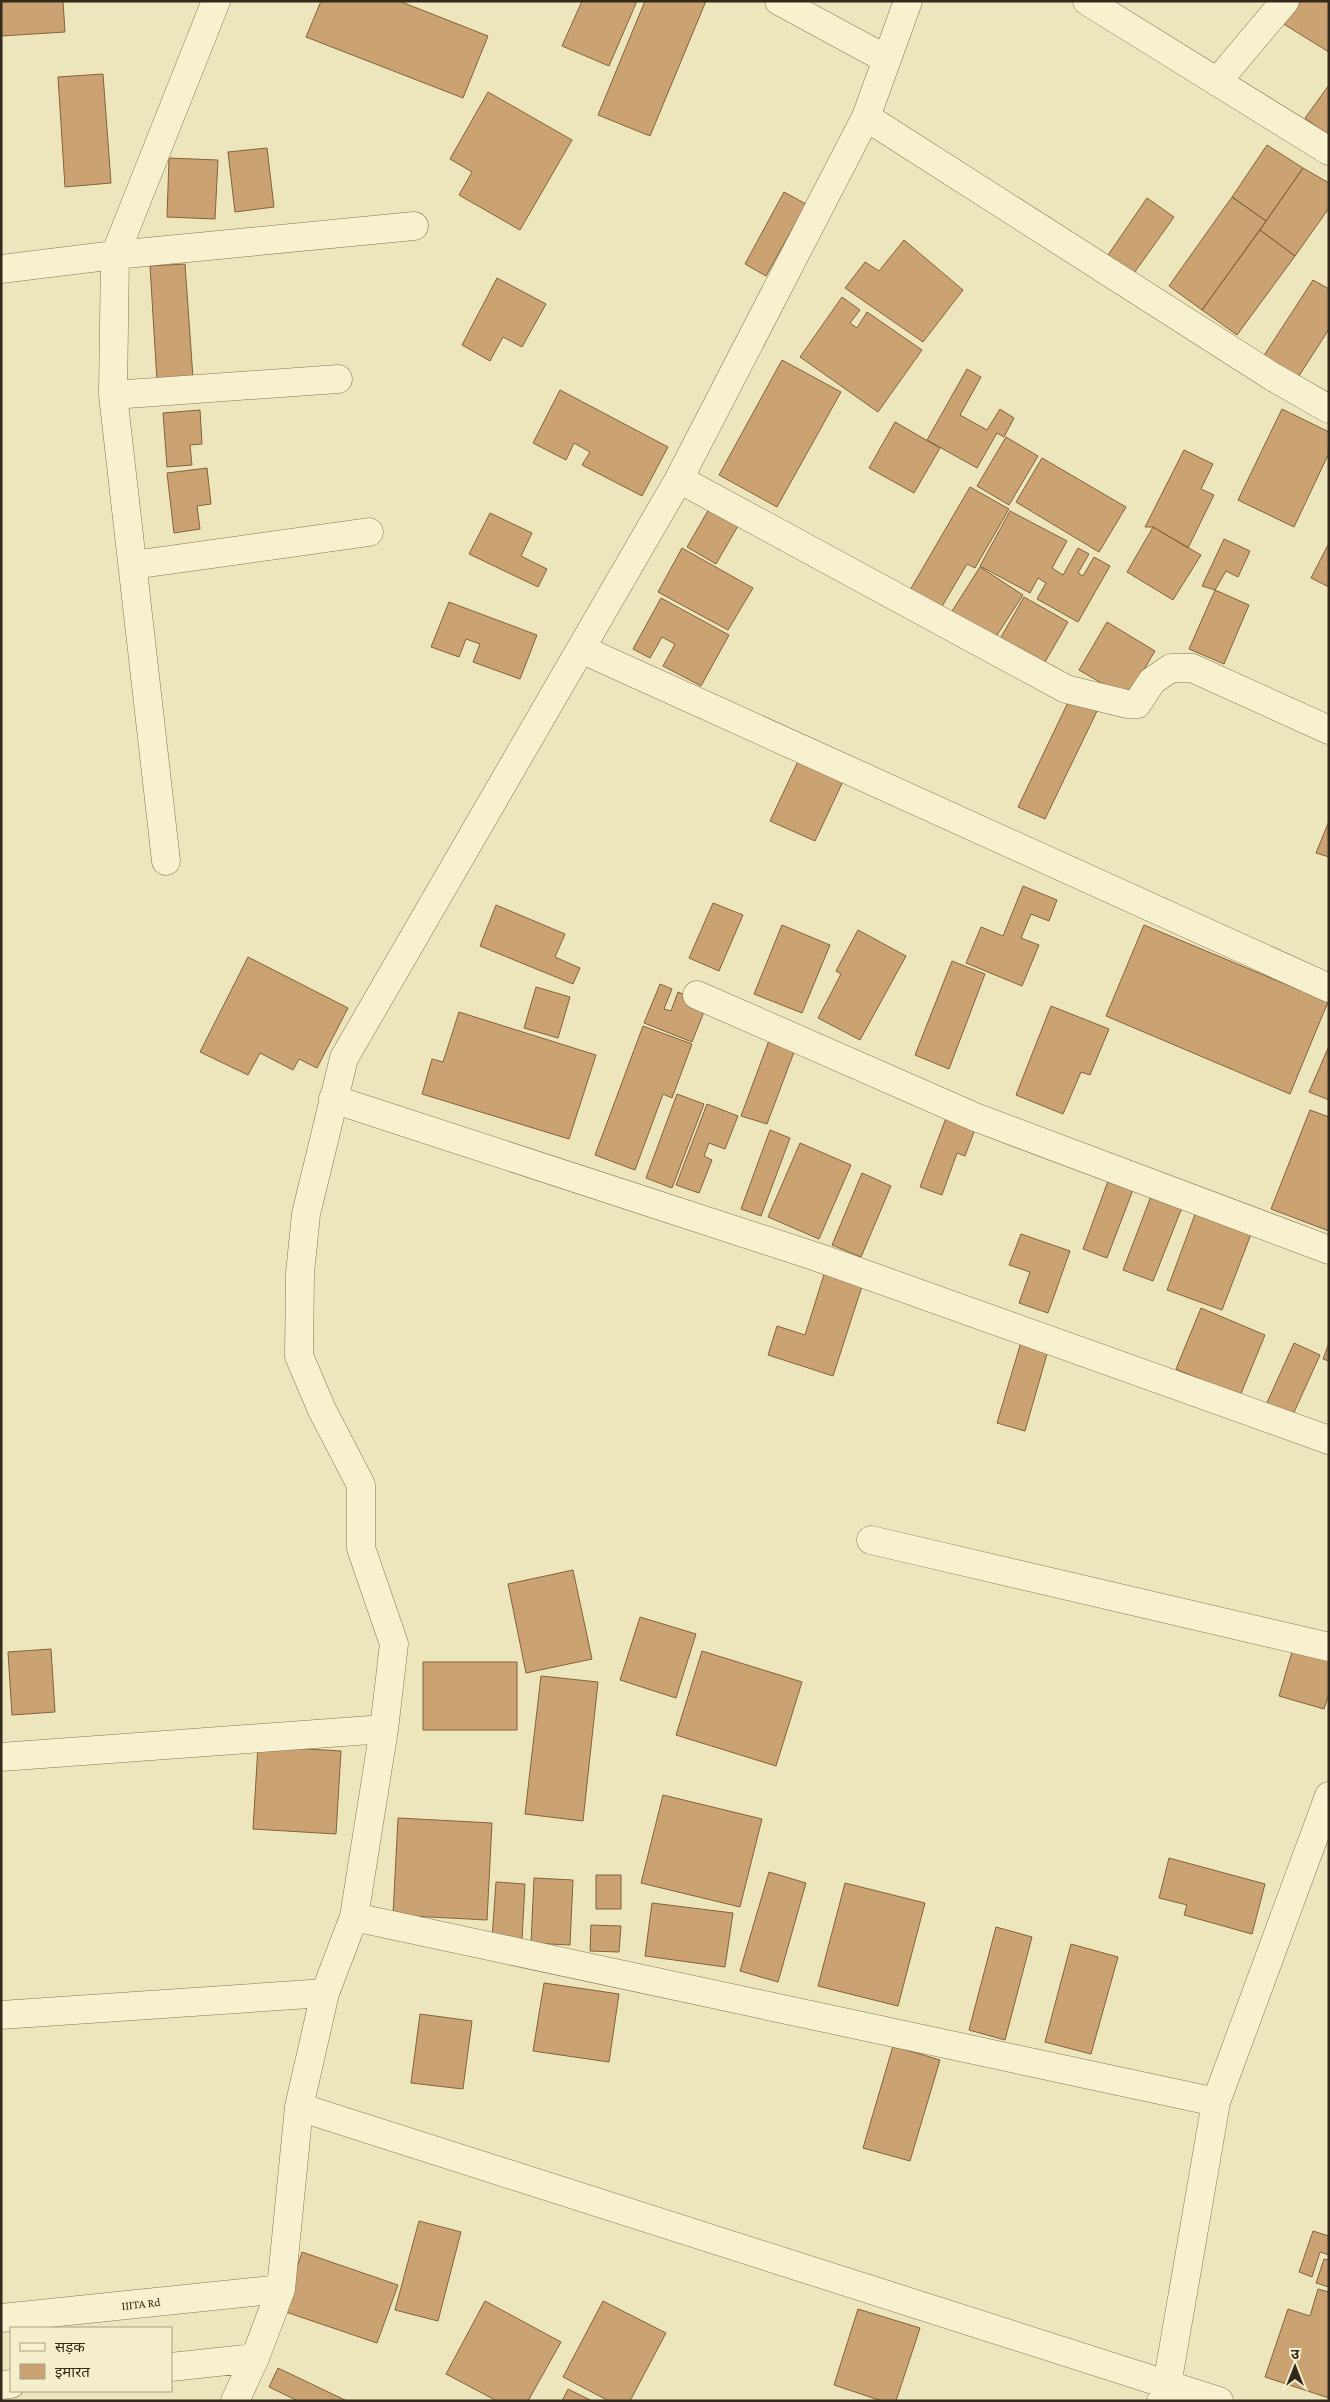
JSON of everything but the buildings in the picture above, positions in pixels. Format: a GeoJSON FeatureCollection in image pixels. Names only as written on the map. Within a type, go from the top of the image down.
{"type":"FeatureCollection","features":[{"type":"Feature","properties":{"kind":"street"},"geometry":{"type":"LineString","coordinates":[[166,861],[113,395],[115,255],[216,1]]}},
{"type":"Feature","properties":{"kind":"street"},"geometry":{"type":"LineString","coordinates":[[779,1],[886,59]]}},
{"type":"Feature","properties":{"kind":"street"},"geometry":{"type":"LineString","coordinates":[[235,2401],[255,2358],[281,2289],[299,2107],[325,1993],[354,1917],[384,1729],[394,1644],[361,1548],[361,1485],[322,1410],[299,1356],[300,1272],[306,1214],[344,1058],[679,479],[866,117],[908,1]]}},
{"type":"Feature","properties":{"kind":"street"},"geometry":{"type":"LineString","coordinates":[[1087,1],[1329,151]]}},
{"type":"Feature","properties":{"kind":"street"},"geometry":{"type":"LineString","coordinates":[[1217,82],[1285,1]]}},
{"type":"Feature","properties":{"kind":"street"},"geometry":{"type":"LineString","coordinates":[[866,117],[1273,377],[1329,409]]}},
{"type":"Feature","properties":{"kind":"street"},"geometry":{"type":"LineString","coordinates":[[1,269],[115,255],[414,226]]}},
{"type":"Feature","properties":{"kind":"street"},"geometry":{"type":"LineString","coordinates":[[113,395],[338,379]]}},
{"type":"Feature","properties":{"kind":"street"},"geometry":{"type":"LineString","coordinates":[[679,479],[1066,689],[1127,704],[1137,704],[1152,681],[1171,668],[1192,668],[1329,730]]}},
{"type":"Feature","properties":{"kind":"street"},"geometry":{"type":"LineString","coordinates":[[133,565],[369,532]]}},
{"type":"Feature","properties":{"kind":"street"},"geometry":{"type":"LineString","coordinates":[[581,649],[1329,988]]}},
{"type":"Feature","properties":{"kind":"street"},"geometry":{"type":"LineString","coordinates":[[697,995],[975,1117],[1329,1250]]}},
{"type":"Feature","properties":{"kind":"street"},"geometry":{"type":"LineString","coordinates":[[333,1099],[817,1257],[1329,1440]]}},
{"type":"Feature","properties":{"kind":"street"},"geometry":{"type":"LineString","coordinates":[[871,1540],[1329,1647]]}},
{"type":"Feature","properties":{"kind":"street"},"geometry":{"type":"LineString","coordinates":[[1,1757],[384,1729]]}},
{"type":"Feature","properties":{"kind":"street"},"geometry":{"type":"LineString","coordinates":[[1164,2393],[1216,2102],[1329,1796]]}},
{"type":"Feature","properties":{"kind":"street"},"geometry":{"type":"LineString","coordinates":[[354,1917],[1216,2102]]}},
{"type":"Feature","properties":{"kind":"street"},"geometry":{"type":"LineString","coordinates":[[1,2015],[325,1993]]}},
{"type":"Feature","properties":{"kind":"street"},"geometry":{"type":"LineString","coordinates":[[299,2107],[1164,2393],[1219,2401]]}},
{"type":"Feature","properties":{"kind":"street","name":"IIITA Rd"},"geometry":{"type":"LineString","coordinates":[[1,2318],[281,2289]]}},
{"type":"Feature","properties":{"kind":"street"},"geometry":{"type":"LineString","coordinates":[[172,2367],[255,2358]]}}]}
